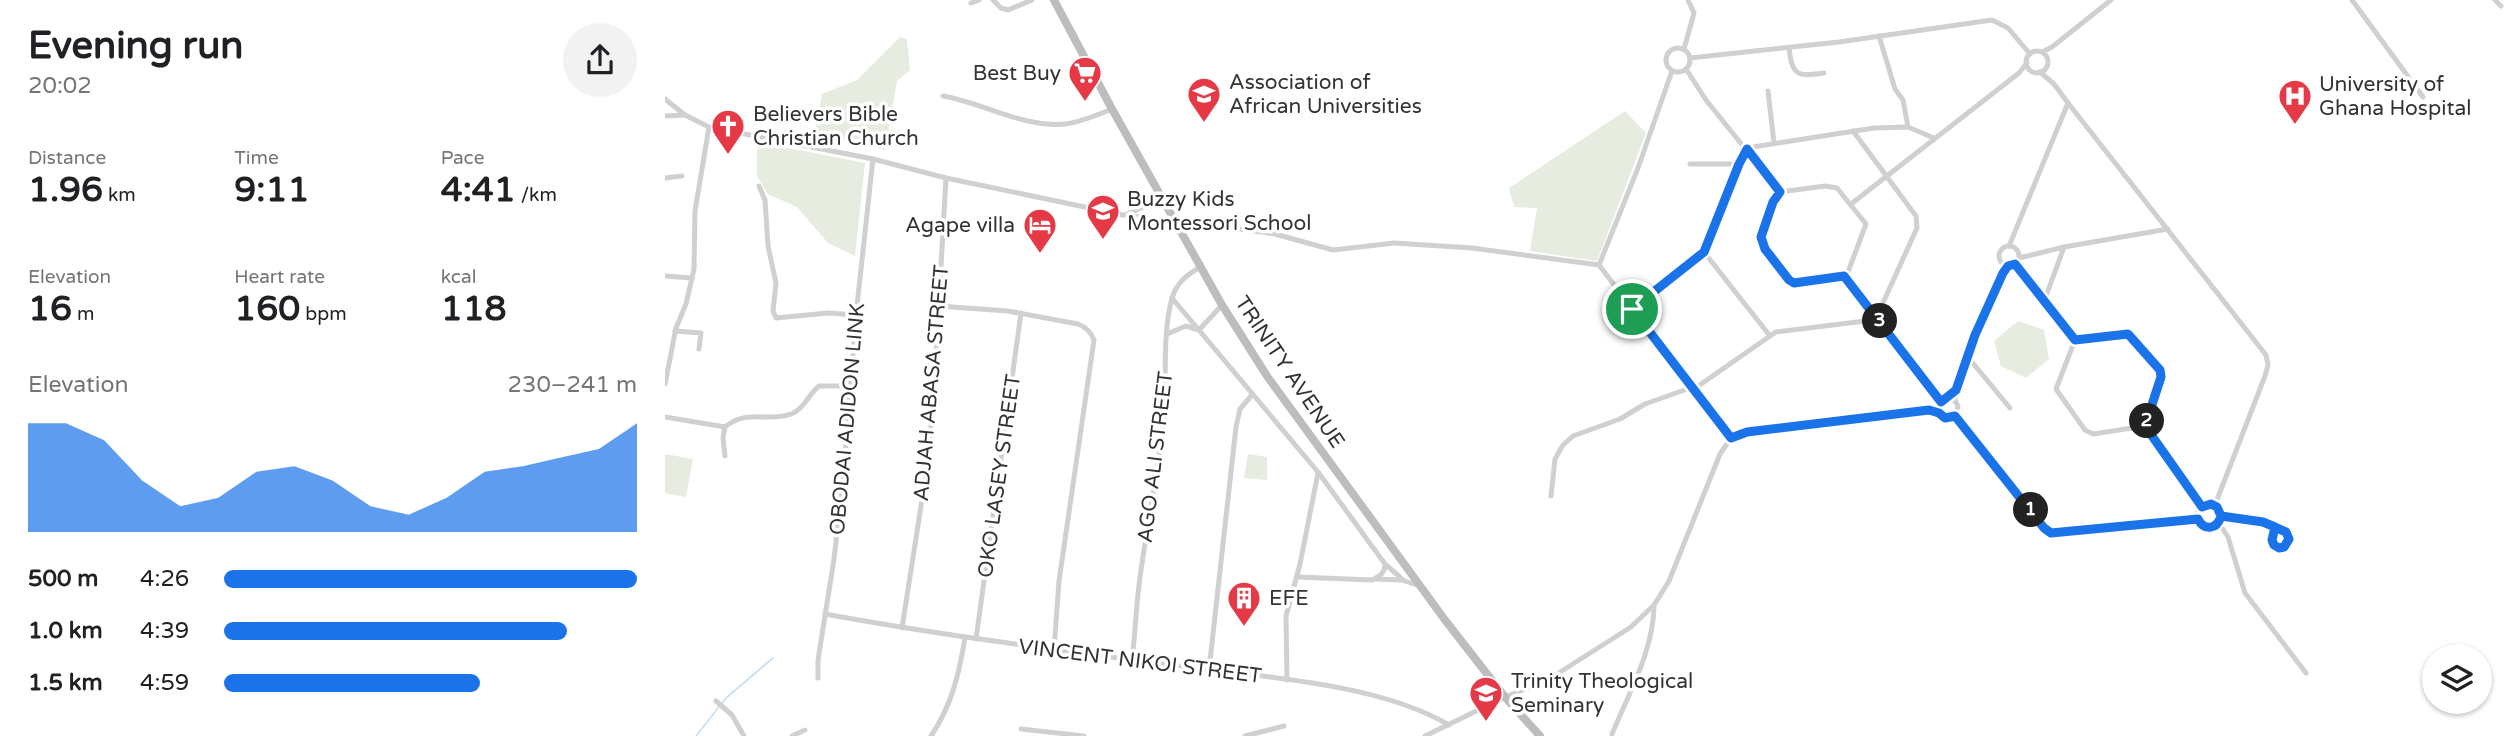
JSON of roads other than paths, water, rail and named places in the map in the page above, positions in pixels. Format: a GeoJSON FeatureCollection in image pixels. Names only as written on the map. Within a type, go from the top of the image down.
{"type":"FeatureCollection","features":[{"type":"Feature","properties":{"kind":"street"},"geometry":{"type":"LineString","coordinates":[[971,3],[979,0]]}},
{"type":"Feature","properties":{"kind":"street"},"geometry":{"type":"LineString","coordinates":[[993,0],[1001,8],[1008,10],[1031,0]]}},
{"type":"Feature","properties":{"kind":"street","name":"TRINITY AVENUE"},"geometry":{"type":"LineString","coordinates":[[1054,0],[1222,305],[1267,376],[1505,697],[1540,736]]}},
{"type":"Feature","properties":{"kind":"street"},"geometry":{"type":"LineString","coordinates":[[1684,49],[1694,13],[1688,0]]}},
{"type":"Feature","properties":{"kind":"street"},"geometry":{"type":"LineString","coordinates":[[1851,204],[2019,73],[2027,63],[2029,54],[2052,47],[2111,0]]}},
{"type":"Feature","properties":{"kind":"street"},"geometry":{"type":"LineString","coordinates":[[2353,0],[2423,97]]}},
{"type":"Feature","properties":{"kind":"street"},"geometry":{"type":"LineString","coordinates":[[2495,0],[2501,6]]}},
{"type":"Feature","properties":{"kind":"street"},"geometry":{"type":"LineString","coordinates":[[1690,58],[1789,48],[1992,20],[2008,28],[2029,54]]}},
{"type":"Feature","properties":{"kind":"street"},"geometry":{"type":"LineString","coordinates":[[1879,36],[1895,89],[1903,100],[1908,127]]}},
{"type":"Feature","properties":{"kind":"street"},"geometry":{"type":"LineString","coordinates":[[2043,70],[2052,47]]}},
{"type":"Feature","properties":{"kind":"street"},"geometry":{"type":"LineString","coordinates":[[1676,48],[1684,49],[1690,58],[1686,69],[1679,72],[1672,71],[1667,65],[1667,54],[1676,48]]}},
{"type":"Feature","properties":{"kind":"street"},"geometry":{"type":"LineString","coordinates":[[1789,48],[1792,66],[1797,74],[1802,76],[1824,73]]}},
{"type":"Feature","properties":{"kind":"street"},"geometry":{"type":"LineString","coordinates":[[2042,52],[2047,58]]}},
{"type":"Feature","properties":{"kind":"street"},"geometry":{"type":"LineString","coordinates":[[2027,63],[2030,70]]}},
{"type":"Feature","properties":{"kind":"street"},"geometry":{"type":"LineString","coordinates":[[1686,69],[1706,100],[1780,192]]}},
{"type":"Feature","properties":{"kind":"street"},"geometry":{"type":"LineString","coordinates":[[2019,73],[2043,70]]}},
{"type":"Feature","properties":{"kind":"street"},"geometry":{"type":"LineString","coordinates":[[2043,70],[2266,355],[2268,365],[2265,376],[2215,505]]}},
{"type":"Feature","properties":{"kind":"street"},"geometry":{"type":"LineString","coordinates":[[1599,265],[1638,168],[1672,71]]}},
{"type":"Feature","properties":{"kind":"street"},"geometry":{"type":"LineString","coordinates":[[1767,91],[1774,143]]}},
{"type":"Feature","properties":{"kind":"street"},"geometry":{"type":"LineString","coordinates":[[943,96],[1026,121],[1054,125],[1074,123],[1112,109]]}},
{"type":"Feature","properties":{"kind":"street"},"geometry":{"type":"LineString","coordinates":[[665,99],[684,115],[709,127],[873,159],[947,178],[1123,215],[1150,217],[1183,234]]}},
{"type":"Feature","properties":{"kind":"street"},"geometry":{"type":"LineString","coordinates":[[2011,263],[2015,236],[2069,103]]}},
{"type":"Feature","properties":{"kind":"street"},"geometry":{"type":"LineString","coordinates":[[665,116],[684,115]]}},
{"type":"Feature","properties":{"kind":"street"},"geometry":{"type":"LineString","coordinates":[[665,384],[675,331],[686,304],[694,269],[695,211],[709,127]]}},
{"type":"Feature","properties":{"kind":"street"},"geometry":{"type":"LineString","coordinates":[[1632,309],[1704,252],[1747,149],[1853,131],[1908,127],[1934,138]]}},
{"type":"Feature","properties":{"kind":"street"},"geometry":{"type":"LineString","coordinates":[[1551,496],[1555,459],[1563,445],[1573,436],[1620,419],[1645,404],[1694,388],[1776,332],[1865,321],[1877,317],[1918,222],[1853,131]]}},
{"type":"Feature","properties":{"kind":"street","name":"OBODAI ADIDON LINK"},"geometry":{"type":"LineString","coordinates":[[818,678],[818,660],[843,482],[856,315],[873,159]]}},
{"type":"Feature","properties":{"kind":"street"},"geometry":{"type":"LineString","coordinates":[[1690,164],[1739,164]]}},
{"type":"Feature","properties":{"kind":"street"},"geometry":{"type":"LineString","coordinates":[[665,178],[682,176]]}},
{"type":"Feature","properties":{"kind":"street","name":"ADJAH ABASA STREET"},"geometry":{"type":"LineString","coordinates":[[902,628],[926,474],[933,406],[947,178]]}},
{"type":"Feature","properties":{"kind":"street"},"geometry":{"type":"LineString","coordinates":[[759,186],[765,200],[768,246],[776,283],[773,311],[776,318],[828,313],[856,315]]}},
{"type":"Feature","properties":{"kind":"street"},"geometry":{"type":"LineString","coordinates":[[1832,187],[1837,188],[1851,204],[1864,220],[1865,230],[1848,272],[1844,276],[1794,283],[1789,280],[1765,249],[1761,237],[1773,202],[1780,192],[1832,187]]}},
{"type":"Feature","properties":{"kind":"street"},"geometry":{"type":"LineString","coordinates":[[1123,215],[1146,206],[1161,196]]}},
{"type":"Feature","properties":{"kind":"street"},"geometry":{"type":"LineString","coordinates":[[1175,220],[1269,233],[1333,250],[1394,243],[1472,248],[1599,265],[1731,438]]}},
{"type":"Feature","properties":{"kind":"street"},"geometry":{"type":"LineString","coordinates":[[1955,416],[1958,410],[1956,390],[1967,356],[2003,273],[2011,263],[2064,247],[2168,229]]}},
{"type":"Feature","properties":{"kind":"street"},"geometry":{"type":"LineString","coordinates":[[2012,247],[2000,253],[2045,299],[2075,340]]}},
{"type":"Feature","properties":{"kind":"street"},"geometry":{"type":"LineString","coordinates":[[2045,299],[2064,247]]}},
{"type":"Feature","properties":{"kind":"street"},"geometry":{"type":"LineString","coordinates":[[1704,252],[1770,336]]}},
{"type":"Feature","properties":{"kind":"street"},"geometry":{"type":"LineString","coordinates":[[1201,267],[1177,285],[1172,298],[1318,472],[1385,567],[1402,580],[1422,587]]}},
{"type":"Feature","properties":{"kind":"street"},"geometry":{"type":"LineString","coordinates":[[665,276],[692,278]]}},
{"type":"Feature","properties":{"kind":"street"},"geometry":{"type":"LineString","coordinates":[[1844,276],[1877,317],[1945,418],[1955,416]]}},
{"type":"Feature","properties":{"kind":"street","name":"AGO ALI STREET"},"geometry":{"type":"LineString","coordinates":[[1132,660],[1139,587],[1164,416],[1167,334],[1172,298]]}},
{"type":"Feature","properties":{"kind":"street"},"geometry":{"type":"LineString","coordinates":[[1199,330],[1222,305]]}},
{"type":"Feature","properties":{"kind":"street"},"geometry":{"type":"LineString","coordinates":[[938,306],[1021,313],[1078,324],[1092,334],[1094,340],[1059,581],[1054,650]]}},
{"type":"Feature","properties":{"kind":"street","name":"OKO LASEY STREET"},"geometry":{"type":"LineString","coordinates":[[976,639],[1021,313]]}},
{"type":"Feature","properties":{"kind":"street"},"geometry":{"type":"LineString","coordinates":[[1167,334],[1186,326],[1199,330]]}},
{"type":"Feature","properties":{"kind":"street"},"geometry":{"type":"LineString","coordinates":[[675,331],[701,333],[699,349]]}},
{"type":"Feature","properties":{"kind":"street"},"geometry":{"type":"LineString","coordinates":[[2075,340],[2128,334],[2160,370],[2161,377],[2145,426]]}},
{"type":"Feature","properties":{"kind":"street"},"geometry":{"type":"LineString","coordinates":[[2075,340],[2056,389],[2085,430],[2093,434],[2145,426]]}},
{"type":"Feature","properties":{"kind":"street"},"geometry":{"type":"LineString","coordinates":[[1967,356],[2010,408]]}},
{"type":"Feature","properties":{"kind":"street"},"geometry":{"type":"LineString","coordinates":[[665,417],[725,427],[741,417],[790,415],[798,411],[819,386],[850,386]]}},
{"type":"Feature","properties":{"kind":"street"},"geometry":{"type":"LineString","coordinates":[[1425,736],[1505,697],[1546,681],[1631,626],[1654,605],[1669,581],[1720,454],[1731,438],[1747,432],[1939,408],[1956,390]]}},
{"type":"Feature","properties":{"kind":"street"},"geometry":{"type":"LineString","coordinates":[[1209,670],[1236,427],[1240,409],[1252,395]]}},
{"type":"Feature","properties":{"kind":"street"},"geometry":{"type":"LineString","coordinates":[[1947,398],[1955,401]]}},
{"type":"Feature","properties":{"kind":"street"},"geometry":{"type":"LineString","coordinates":[[1955,416],[2044,528],[2051,533],[2198,519]]}},
{"type":"Feature","properties":{"kind":"street"},"geometry":{"type":"LineString","coordinates":[[2145,426],[2202,507]]}},
{"type":"Feature","properties":{"kind":"street"},"geometry":{"type":"LineString","coordinates":[[725,427],[725,456]]}},
{"type":"Feature","properties":{"kind":"street"},"geometry":{"type":"LineString","coordinates":[[1287,680],[1286,616],[1298,577],[1318,472]]}},
{"type":"Feature","properties":{"kind":"street"},"geometry":{"type":"LineString","coordinates":[[2220,519],[2214,527],[2207,527],[2201,524],[2198,512],[2208,504],[2215,505],[2220,510],[2220,519],[2245,593],[2306,673]]}},
{"type":"Feature","properties":{"kind":"street"},"geometry":{"type":"LineString","coordinates":[[2220,519],[2263,522],[2275,527]]}},
{"type":"Feature","properties":{"kind":"street"},"geometry":{"type":"LineString","coordinates":[[1372,580],[1380,576],[1385,567]]}},
{"type":"Feature","properties":{"kind":"street"},"geometry":{"type":"LineString","coordinates":[[1298,577],[1402,580]]}},
{"type":"Feature","properties":{"kind":"street"},"geometry":{"type":"LineString","coordinates":[[1612,734],[1648,645],[1654,626],[1654,605]]}},
{"type":"Feature","properties":{"kind":"street","name":"VINCENT NIKOI STREET"},"geometry":{"type":"LineString","coordinates":[[825,614],[965,638],[1287,680],[1358,692],[1405,704],[1433,715],[1449,725]]}},
{"type":"Feature","properties":{"kind":"street"},"geometry":{"type":"LineString","coordinates":[[931,736],[950,703],[958,678],[965,638]]}},
{"type":"Feature","properties":{"kind":"street"},"geometry":{"type":"LineString","coordinates":[[717,703],[738,723],[744,736]]}},
{"type":"Feature","properties":{"kind":"street"},"geometry":{"type":"LineString","coordinates":[[1245,736],[1284,726]]}},
{"type":"Feature","properties":{"kind":"street"},"geometry":{"type":"LineString","coordinates":[[1021,729],[1084,736]]}},
{"type":"Feature","properties":{"kind":"street"},"geometry":{"type":"LineString","coordinates":[[792,736],[805,730]]}},
{"type":"Feature","properties":{"kind":"waterway"},"geometry":{"type":"LineString","coordinates":[[696,736],[726,698],[773,658]]}},
{"type":"Feature","properties":{"kind":"place","name":"Best Buy"},"geometry":{"type":"Point","coordinates":[1085,103]}},
{"type":"Feature","properties":{"kind":"place","name":"Association of African Universities"},"geometry":{"type":"Point","coordinates":[1204,124]}},
{"type":"Feature","properties":{"kind":"place","name":"University of Ghana Hospital"},"geometry":{"type":"Point","coordinates":[2295,126]}},
{"type":"Feature","properties":{"kind":"place","name":"Believers Bible Christian Church"},"geometry":{"type":"Point","coordinates":[728,156]}},
{"type":"Feature","properties":{"kind":"place","name":"Buzzy Kids Montessori School"},"geometry":{"type":"Point","coordinates":[1103,241]}},
{"type":"Feature","properties":{"kind":"place","name":"Agape villa"},"geometry":{"type":"Point","coordinates":[1040,255]}},
{"type":"Feature","properties":{"kind":"place","name":"EFE"},"geometry":{"type":"Point","coordinates":[1244,628]}},
{"type":"Feature","properties":{"kind":"place","name":"Trinity Theological Seminary"},"geometry":{"type":"Point","coordinates":[1486,723]}}]}
